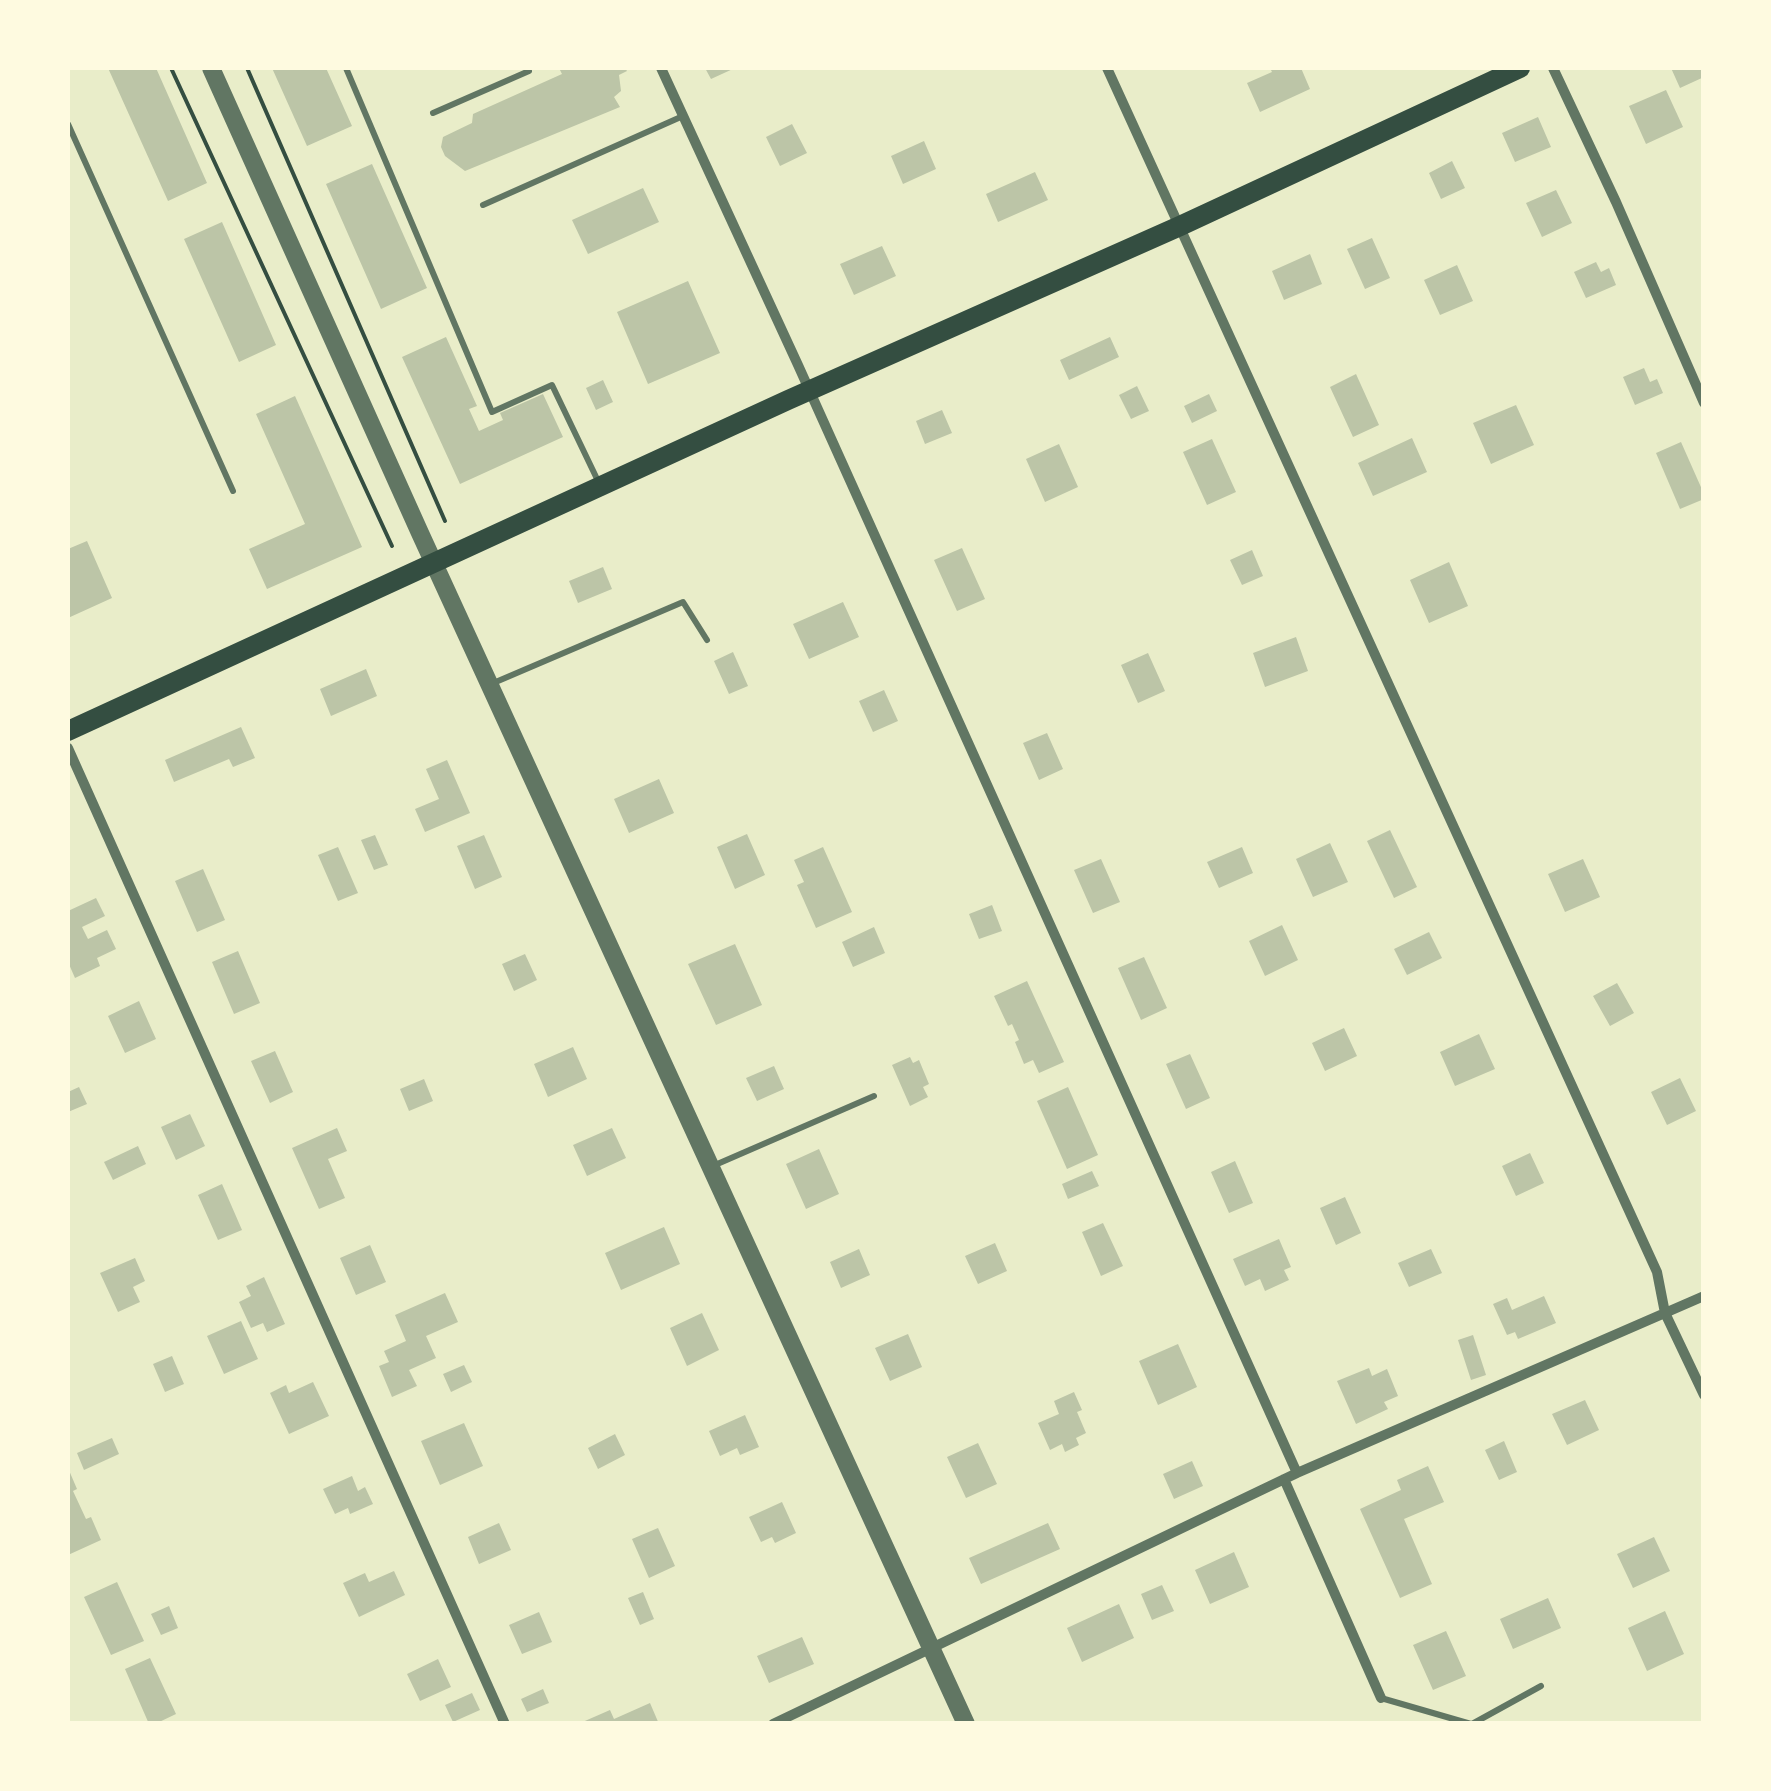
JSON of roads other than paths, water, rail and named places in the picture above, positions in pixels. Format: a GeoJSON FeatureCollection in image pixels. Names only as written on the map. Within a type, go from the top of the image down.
{"type":"FeatureCollection","features":[{"type":"Feature","properties":{"kind":"main road"},"geometry":{"type":"LineString","coordinates":[[68,730],[1520,68]]}},
{"type":"Feature","properties":{"kind":"street"},"geometry":{"type":"LineString","coordinates":[[212,68],[434,563],[966,1724]]}},
{"type":"Feature","properties":{"kind":"street"},"geometry":{"type":"LineString","coordinates":[[662,68],[1297,1473]]}},
{"type":"Feature","properties":{"kind":"street"},"geometry":{"type":"LineString","coordinates":[[1107,68],[1658,1272],[1665,1313],[1704,1394]]}},
{"type":"Feature","properties":{"kind":"street"},"geometry":{"type":"LineString","coordinates":[[1553,68],[1704,404]]}},
{"type":"Feature","properties":{"kind":"street"},"geometry":{"type":"LineString","coordinates":[[68,748],[505,1724]]}},
{"type":"Feature","properties":{"kind":"street"},"geometry":{"type":"LineString","coordinates":[[772,1724],[1297,1473],[1704,1296]]}},
{"type":"Feature","properties":{"kind":"street"},"geometry":{"type":"LineString","coordinates":[[1284,1479],[1380,1698]]}},
{"type":"Feature","properties":{"kind":"lane"},"geometry":{"type":"LineString","coordinates":[[346,68],[492,412],[552,385],[600,486]]}},
{"type":"Feature","properties":{"kind":"lane"},"geometry":{"type":"LineString","coordinates":[[433,113],[529,72],[528,68]]}},
{"type":"Feature","properties":{"kind":"lane"},"geometry":{"type":"LineString","coordinates":[[483,206],[683,116]]}},
{"type":"Feature","properties":{"kind":"lane"},"geometry":{"type":"LineString","coordinates":[[68,124],[233,491]]}},
{"type":"Feature","properties":{"kind":"lane"},"geometry":{"type":"LineString","coordinates":[[490,685],[683,602],[706,640]]}},
{"type":"Feature","properties":{"kind":"lane"},"geometry":{"type":"LineString","coordinates":[[710,1166],[874,1096]]}},
{"type":"Feature","properties":{"kind":"lane"},"geometry":{"type":"LineString","coordinates":[[1380,1698],[1472,1724],[1541,1686]]}}]}
